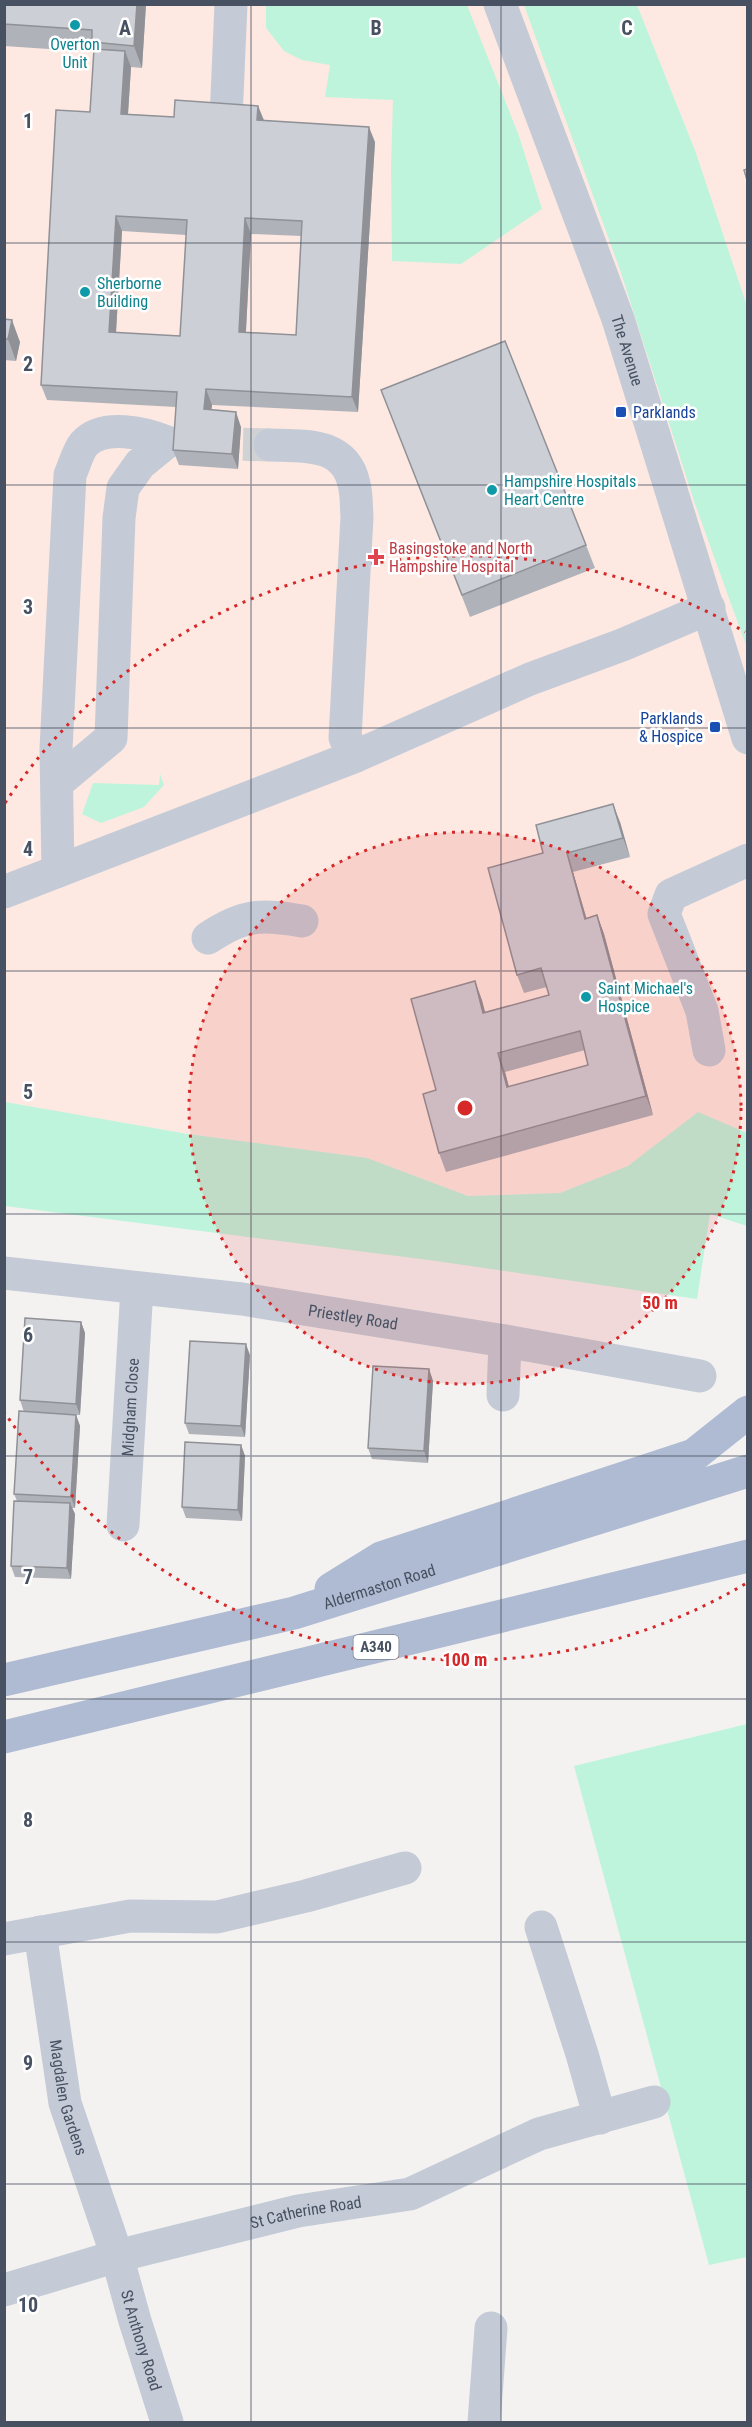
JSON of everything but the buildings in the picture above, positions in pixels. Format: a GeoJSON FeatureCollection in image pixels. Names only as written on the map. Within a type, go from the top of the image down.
{"type":"FeatureCollection","features":[{"type":"Feature","properties":{"kind":"main road"},"geometry":{"type":"LineString","coordinates":[[294,1613],[381,1558],[694,1455],[747,1412]]}},
{"type":"Feature","properties":{"kind":"main road","name":"Aldermaston Road"},"geometry":{"type":"LineString","coordinates":[[4,1680],[294,1613],[747,1471]]}},
{"type":"Feature","properties":{"kind":"main road","name":"A340"},"geometry":{"type":"LineString","coordinates":[[4,1737],[747,1556]]}},
{"type":"Feature","properties":{"kind":"street"},"geometry":{"type":"LineString","coordinates":[[226,118],[231,4]]}},
{"type":"Feature","properties":{"kind":"street","name":"The Avenue"},"geometry":{"type":"LineString","coordinates":[[500,4],[618,319],[709,608],[747,738]]}},
{"type":"Feature","properties":{"kind":"street"},"geometry":{"type":"LineString","coordinates":[[57,783],[111,738],[119,518],[123,489],[140,464],[167,442],[148,434],[104,432],[84,444],[70,475],[56,749],[58,871]]}},
{"type":"Feature","properties":{"kind":"street"},"geometry":{"type":"LineString","coordinates":[[270,445],[319,446],[346,465],[354,483],[357,517],[345,738],[356,756]]}},
{"type":"Feature","properties":{"kind":"street"},"geometry":{"type":"LineString","coordinates":[[4,892],[356,756],[530,679],[622,645],[709,608]]}},
{"type":"Feature","properties":{"kind":"street"},"geometry":{"type":"LineString","coordinates":[[710,1050],[702,1011],[664,914],[671,895],[747,860]]}},
{"type":"Feature","properties":{"kind":"street"},"geometry":{"type":"LineString","coordinates":[[208,938],[231,923],[268,916],[302,921]]}},
{"type":"Feature","properties":{"kind":"street","name":"Priestley Road"},"geometry":{"type":"LineString","coordinates":[[4,1273],[242,1299],[505,1341],[700,1377]]}},
{"type":"Feature","properties":{"kind":"street","name":"Midgham Close"},"geometry":{"type":"LineString","coordinates":[[123,1525],[137,1288]]}},
{"type":"Feature","properties":{"kind":"street"},"geometry":{"type":"LineString","coordinates":[[503,1395],[505,1341]]}},
{"type":"Feature","properties":{"kind":"street"},"geometry":{"type":"LineString","coordinates":[[4,1939],[130,1916],[217,1917],[306,1896],[405,1868]]}},
{"type":"Feature","properties":{"kind":"street"},"geometry":{"type":"LineString","coordinates":[[541,1927],[600,2118]]}},
{"type":"Feature","properties":{"kind":"street","name":"Magdalen Gardens"},"geometry":{"type":"LineString","coordinates":[[40,1932],[65,2103],[117,2256]]}},
{"type":"Feature","properties":{"kind":"street","name":"St Catherine Road"},"geometry":{"type":"LineString","coordinates":[[4,2290],[117,2256],[298,2211],[410,2194],[539,2134],[654,2103]]}},
{"type":"Feature","properties":{"kind":"street","name":"St Anthony Road"},"geometry":{"type":"LineString","coordinates":[[117,2256],[167,2422]]}},
{"type":"Feature","properties":{"kind":"street"},"geometry":{"type":"LineString","coordinates":[[484,2422],[491,2328]]}},
{"type":"Feature","properties":{"kind":"shaded area","name":"Basingstoke and North Hampshire Hospital"},"geometry":{"type":"Polygon","coordinates":[[[5,5],[747,5],[747,1133],[698,1112],[628,1166],[560,1193],[468,1196],[367,1158],[5,1109],[5,5]]]}},
{"type":"Feature","properties":{"kind":"green space"},"geometry":{"type":"Polygon","coordinates":[[[266,5],[467,5],[519,136],[542,209],[461,264],[392,261],[393,100],[325,97],[330,65],[302,60],[284,51],[266,28],[266,5]]]}},
{"type":"Feature","properties":{"kind":"green space"},"geometry":{"type":"Polygon","coordinates":[[[524,5],[637,5],[696,153],[747,306],[747,648],[695,504],[620,270],[524,5]]]}},
{"type":"Feature","properties":{"kind":"green space"},"geometry":{"type":"Polygon","coordinates":[[[160,774],[164,785],[144,807],[101,823],[82,814],[93,783],[159,785],[160,774]]]}},
{"type":"Feature","properties":{"kind":"green space"},"geometry":{"type":"Polygon","coordinates":[[[5,1102],[188,1134],[367,1158],[468,1196],[560,1193],[628,1166],[698,1112],[747,1133],[747,1226],[710,1214],[697,1299],[429,1260],[5,1206],[5,1102]]]}},
{"type":"Feature","properties":{"kind":"green space"},"geometry":{"type":"Polygon","coordinates":[[[747,1724],[747,2257],[709,2265],[574,1766],[747,1724]]]}},
{"type":"Feature","properties":{"kind":"tunnel"},"geometry":{"type":"LineString","coordinates":[[194,443],[270,445]]}},
{"type":"Feature","properties":{"kind":"place","name":"Overton Unit"},"geometry":{"type":"Point","coordinates":[75,25]}},
{"type":"Feature","properties":{"kind":"place","name":"Sherborne Building"},"geometry":{"type":"Point","coordinates":[85,292]}},
{"type":"Feature","properties":{"kind":"place","name":"Parklands"},"geometry":{"type":"Point","coordinates":[621,412]}},
{"type":"Feature","properties":{"kind":"place","name":"Hampshire Hospitals Heart Centre"},"geometry":{"type":"Point","coordinates":[492,490]}},
{"type":"Feature","properties":{"kind":"place","name":"Basingstoke and North Hampshire Hospital"},"geometry":{"type":"Point","coordinates":[376,557]}},
{"type":"Feature","properties":{"kind":"place","name":"Parklands & Hospice"},"geometry":{"type":"Point","coordinates":[715,727]}},
{"type":"Feature","properties":{"kind":"place","name":"Saint Michael's Hospice"},"geometry":{"type":"Point","coordinates":[586,997]}}]}
